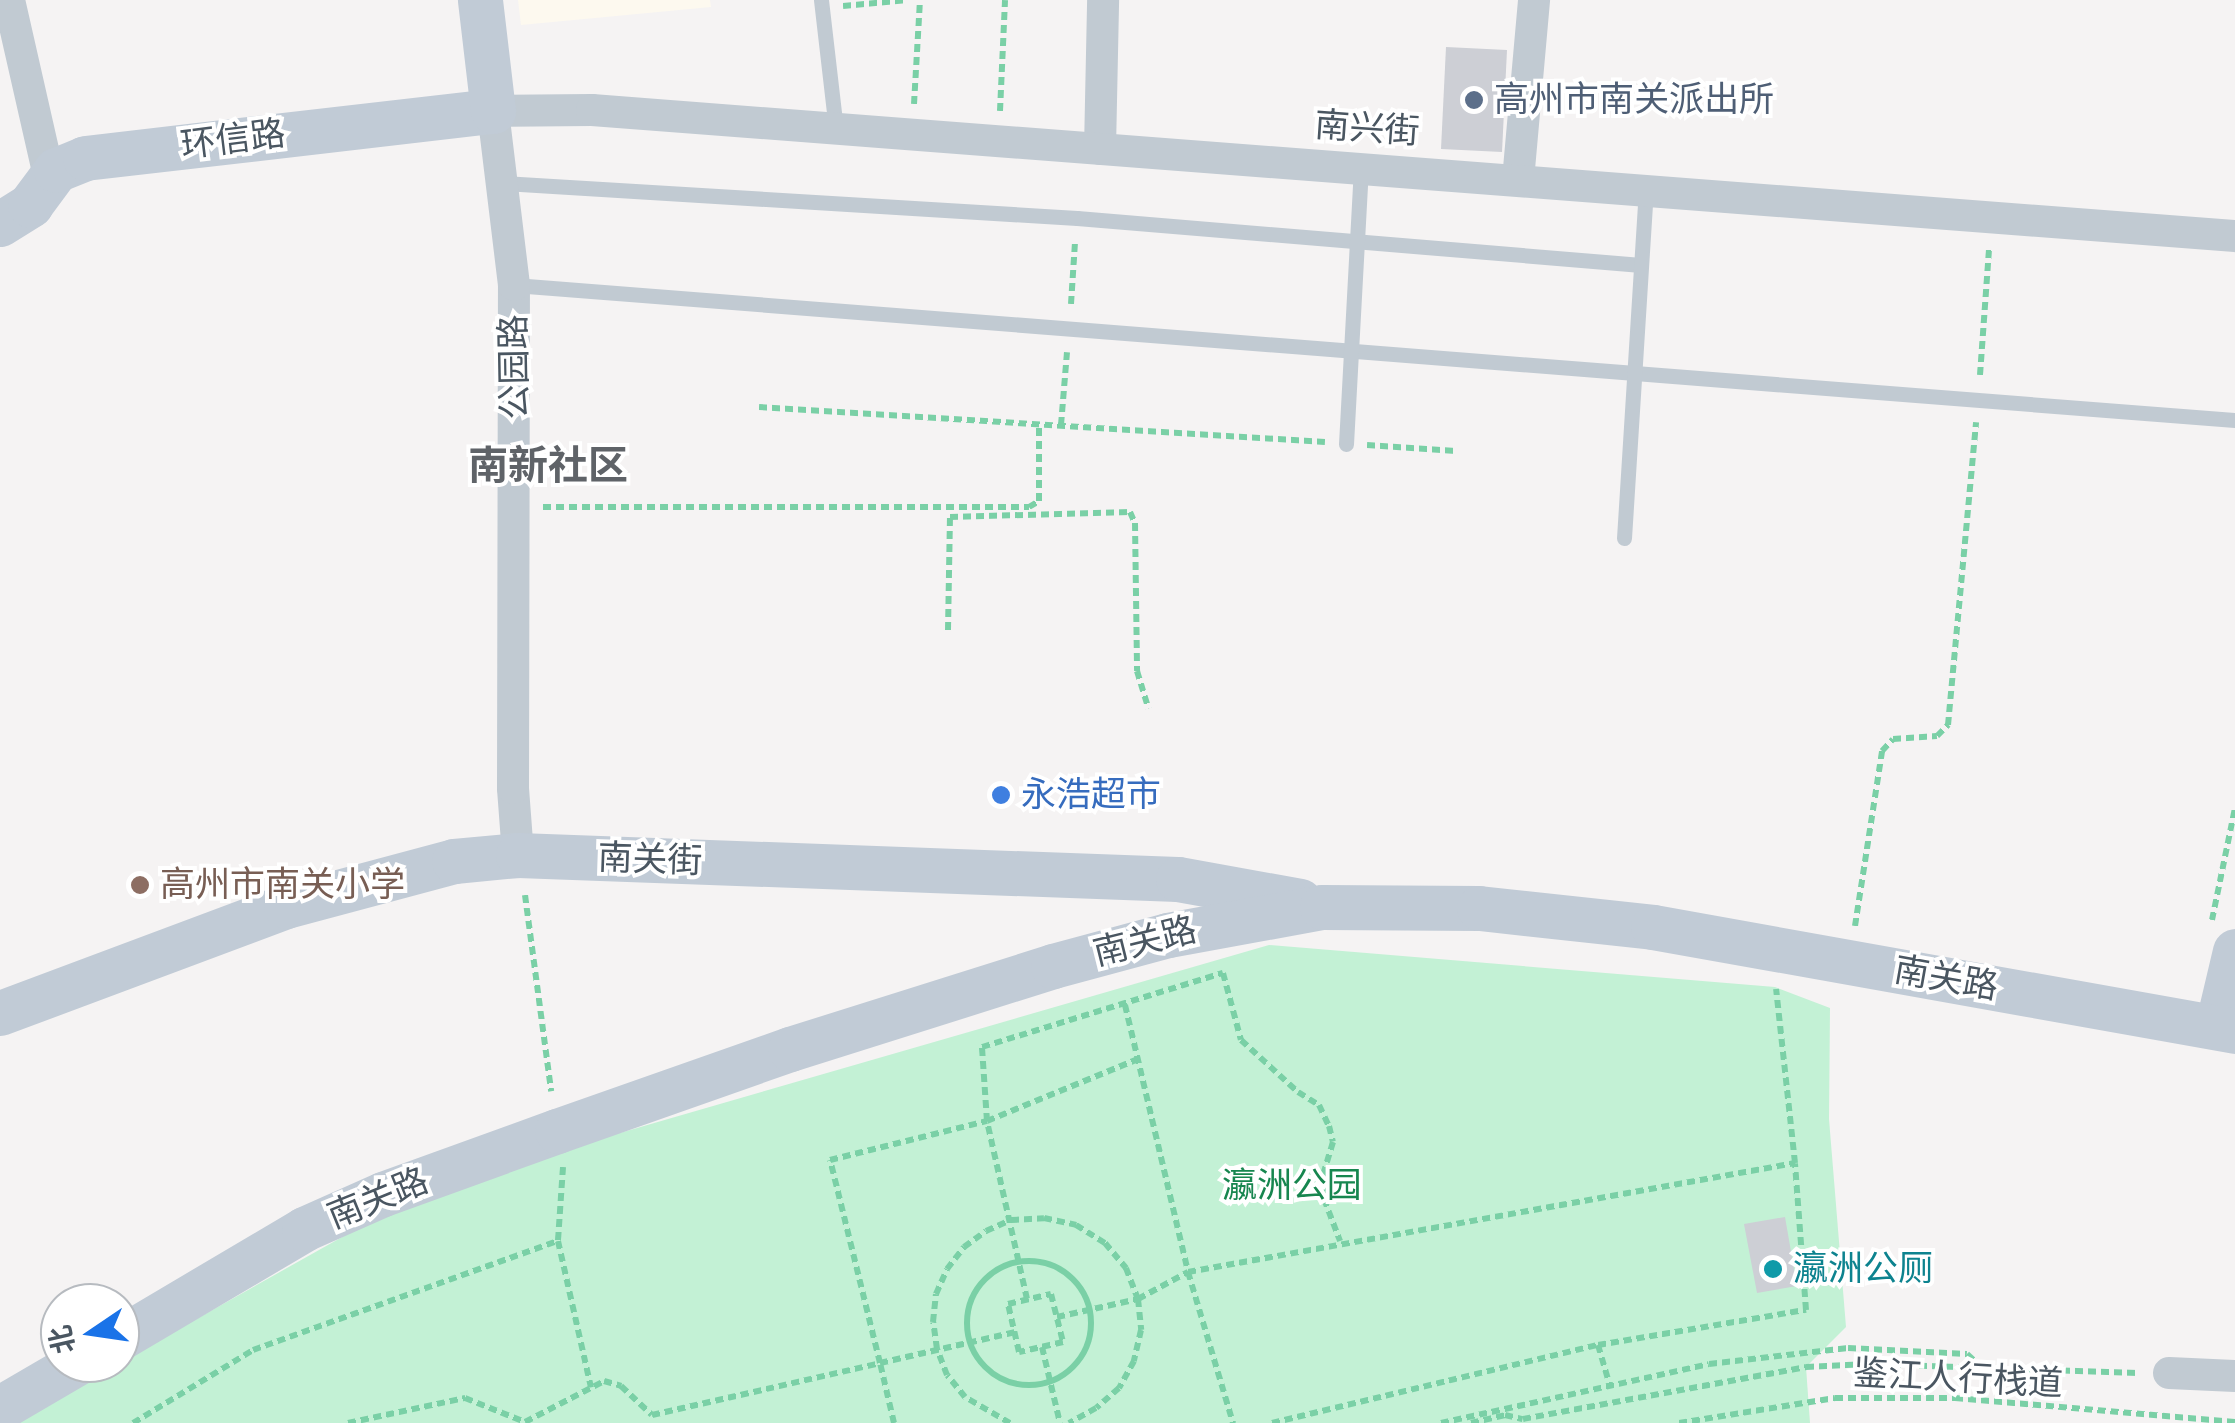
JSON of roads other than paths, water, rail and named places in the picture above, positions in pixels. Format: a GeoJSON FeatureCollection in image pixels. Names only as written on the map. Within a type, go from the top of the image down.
{"type":"FeatureCollection","features":[{"type":"Feature","properties":{"kind":"street"},"geometry":{"type":"LineString","coordinates":[[9,0],[49,176]]}},
{"type":"Feature","properties":{"kind":"street","name":"公园路"},"geometry":{"type":"LineString","coordinates":[[480,0],[514,285],[512,734],[518,856]]}},
{"type":"Feature","properties":{"kind":"street"},"geometry":{"type":"LineString","coordinates":[[1100,149],[1104,0]]}},
{"type":"Feature","properties":{"kind":"street"},"geometry":{"type":"LineString","coordinates":[[1518,180],[1534,0]]}},
{"type":"Feature","properties":{"kind":"street","name":"南兴街"},"geometry":{"type":"LineString","coordinates":[[493,111],[592,110],[2235,236]]}},
{"type":"Feature","properties":{"kind":"street","name":"环信路"},"geometry":{"type":"LineString","coordinates":[[0,224],[30,205],[49,176],[85,158],[493,111]]}},
{"type":"Feature","properties":{"kind":"street","name":"南关街"},"geometry":{"type":"LineString","coordinates":[[0,1013],[286,906],[454,861],[518,856],[1178,879],[1266,891],[1322,907]]}},
{"type":"Feature","properties":{"kind":"street","name":"南关路"},"geometry":{"type":"LineString","coordinates":[[140,1326],[304,1229],[383,1194],[522,1144],[790,1049],[1053,966],[1200,928],[1322,907],[1479,908],[1652,926],[2226,1029]]}},
{"type":"Feature","properties":{"kind":"street"},"geometry":{"type":"LineString","coordinates":[[2222,942],[2226,1029]]}},
{"type":"Feature","properties":{"kind":"street"},"geometry":{"type":"LineString","coordinates":[[2169,1373],[2235,1376]]}},
{"type":"Feature","properties":{"kind":"street"},"geometry":{"type":"LineString","coordinates":[[0,1408],[42,1383]]}},
{"type":"Feature","properties":{"kind":"lane"},"geometry":{"type":"LineString","coordinates":[[822,4],[836,130]]}},
{"type":"Feature","properties":{"kind":"lane"},"geometry":{"type":"LineString","coordinates":[[1346,444],[1362,169]]}},
{"type":"Feature","properties":{"kind":"lane"},"geometry":{"type":"LineString","coordinates":[[503,184],[1077,218],[1641,265]]}},
{"type":"Feature","properties":{"kind":"lane"},"geometry":{"type":"LineString","coordinates":[[1624,538],[1646,190]]}},
{"type":"Feature","properties":{"kind":"lane"},"geometry":{"type":"LineString","coordinates":[[514,285],[2235,420]]}},
{"type":"Feature","properties":{"kind":"place","name":"高州市南关派出所"},"geometry":{"type":"Point","coordinates":[1474,100]}},
{"type":"Feature","properties":{"kind":"place","name":"永浩超市"},"geometry":{"type":"Point","coordinates":[1001,795]}},
{"type":"Feature","properties":{"kind":"place","name":"高州市南关小学"},"geometry":{"type":"Point","coordinates":[140,885]}},
{"type":"Feature","properties":{"kind":"place","name":"瀛洲公厕"},"geometry":{"type":"Point","coordinates":[1773,1269]}},
{"type":"Feature","properties":{"kind":"district","name":"南新社区"},"geometry":{"type":"Point","coordinates":[548,466]}},
{"type":"Feature","properties":{"kind":"park label","name":"瀛洲公园"},"geometry":{"type":"Point","coordinates":[1292,1186]}}]}
